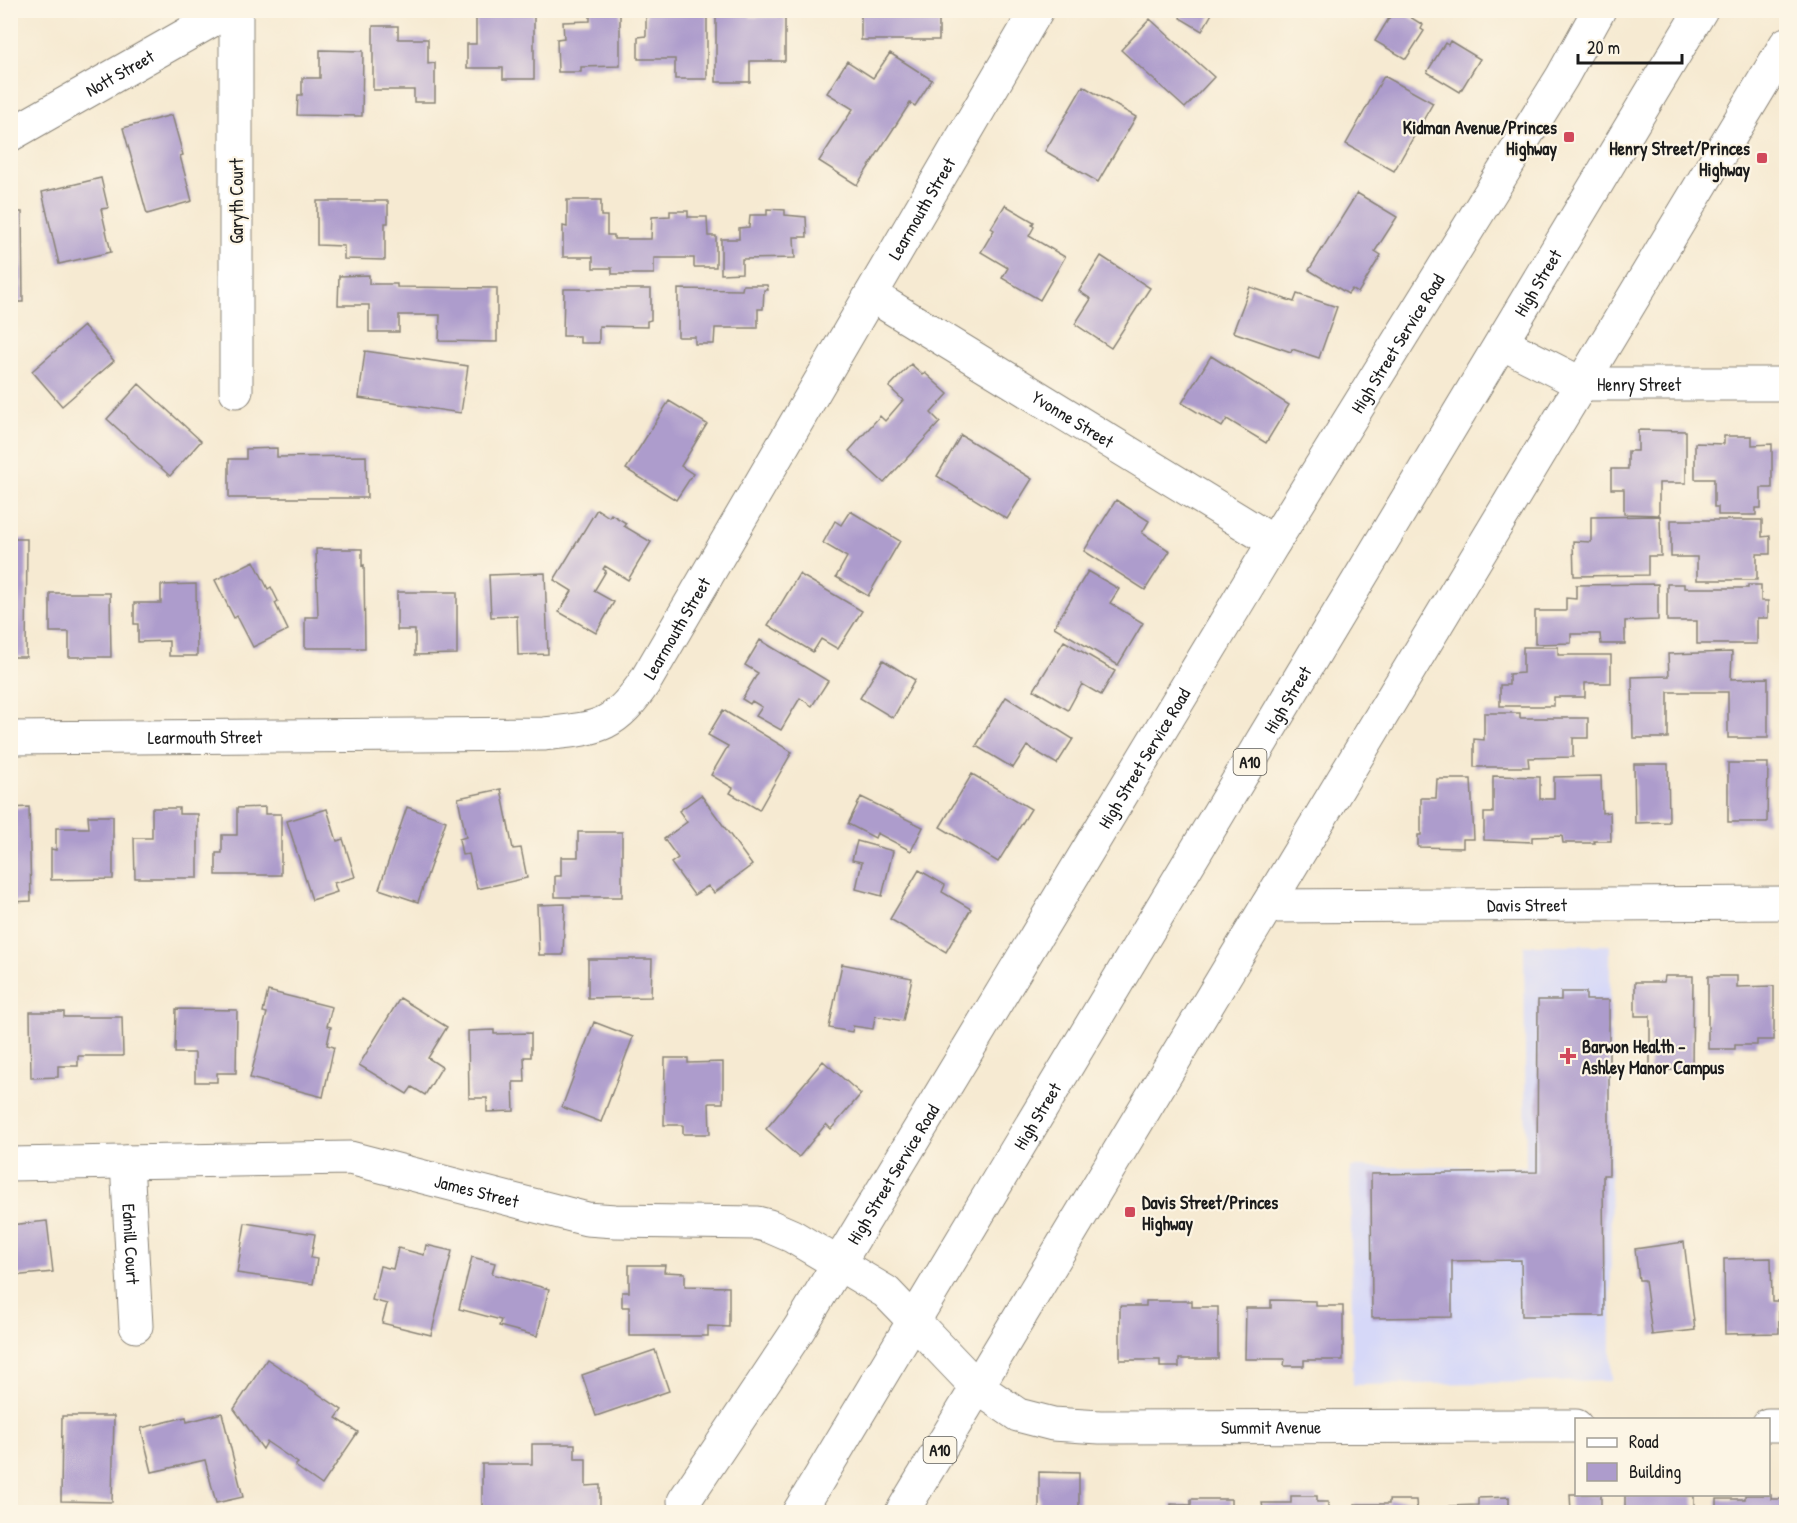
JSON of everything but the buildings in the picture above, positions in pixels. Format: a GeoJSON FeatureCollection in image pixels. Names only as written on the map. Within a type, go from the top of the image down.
{"type":"FeatureCollection","features":[{"type":"Feature","properties":{"kind":"main road","name":"Nott Street"},"geometry":{"type":"LineString","coordinates":[[10,135],[230,10]]}},
{"type":"Feature","properties":{"kind":"main road","name":"Garyth Court"},"geometry":{"type":"LineString","coordinates":[[236,10],[236,391]]}},
{"type":"Feature","properties":{"kind":"main road","name":"Learmouth Street"},"geometry":{"type":"LineString","coordinates":[[10,738],[544,734],[588,729],[612,719],[631,702],[646,680],[1037,10]]}},
{"type":"Feature","properties":{"kind":"main road","name":"High Street Service Road"},"geometry":{"type":"LineString","coordinates":[[684,1501],[799,1329],[1274,542],[1562,77],[1599,10]]}},
{"type":"Feature","properties":{"kind":"main road","name":"High Street"},"geometry":{"type":"LineString","coordinates":[[799,1512],[1701,10]]}},
{"type":"Feature","properties":{"kind":"main road","name":"A10"},"geometry":{"type":"LineString","coordinates":[[902,1512],[1786,44]]}},
{"type":"Feature","properties":{"kind":"main road","name":"Yvonne Street"},"geometry":{"type":"LineString","coordinates":[[871,295],[1274,542]]}},
{"type":"Feature","properties":{"kind":"main road","name":"Henry Street"},"geometry":{"type":"LineString","coordinates":[[1502,343],[1582,384],[1786,384]]}},
{"type":"Feature","properties":{"kind":"main road","name":"Davis Street"},"geometry":{"type":"LineString","coordinates":[[1268,906],[1786,903]]}},
{"type":"Feature","properties":{"kind":"main road","name":"James Street"},"geometry":{"type":"LineString","coordinates":[[10,1164],[350,1158],[587,1219],[757,1223],[792,1236],[886,1292],[913,1320]]}},
{"type":"Feature","properties":{"kind":"main road","name":"Edmill Court"},"geometry":{"type":"LineString","coordinates":[[127,1162],[136,1326]]}},
{"type":"Feature","properties":{"kind":"main road","name":"Summit Avenue"},"geometry":{"type":"LineString","coordinates":[[913,1320],[977,1387],[1018,1415],[1053,1424],[1575,1426]]}},
{"type":"Feature","properties":{"kind":"main road"},"geometry":{"type":"LineString","coordinates":[[1770,1425],[1786,1425]]}},
{"type":"Feature","properties":{"kind":"shaded area","name":"Barwon Health - Ashley Manor Campus"},"geometry":{"type":"Polygon","coordinates":[[[1524,945],[1610,945],[1611,1381],[1353,1385],[1350,1167],[1526,1167],[1524,945]]]}},
{"type":"Feature","properties":{"kind":"place","name":"Kidman Avenue/Princes Highway"},"geometry":{"type":"Point","coordinates":[1569,137]}},
{"type":"Feature","properties":{"kind":"place","name":"Henry Street/Princes Highway"},"geometry":{"type":"Point","coordinates":[1762,158]}},
{"type":"Feature","properties":{"kind":"place","name":"Barwon Health - Ashley Manor Campus"},"geometry":{"type":"Point","coordinates":[1568,1056]}},
{"type":"Feature","properties":{"kind":"place","name":"Davis Street/Princes Highway"},"geometry":{"type":"Point","coordinates":[1130,1212]}}]}
